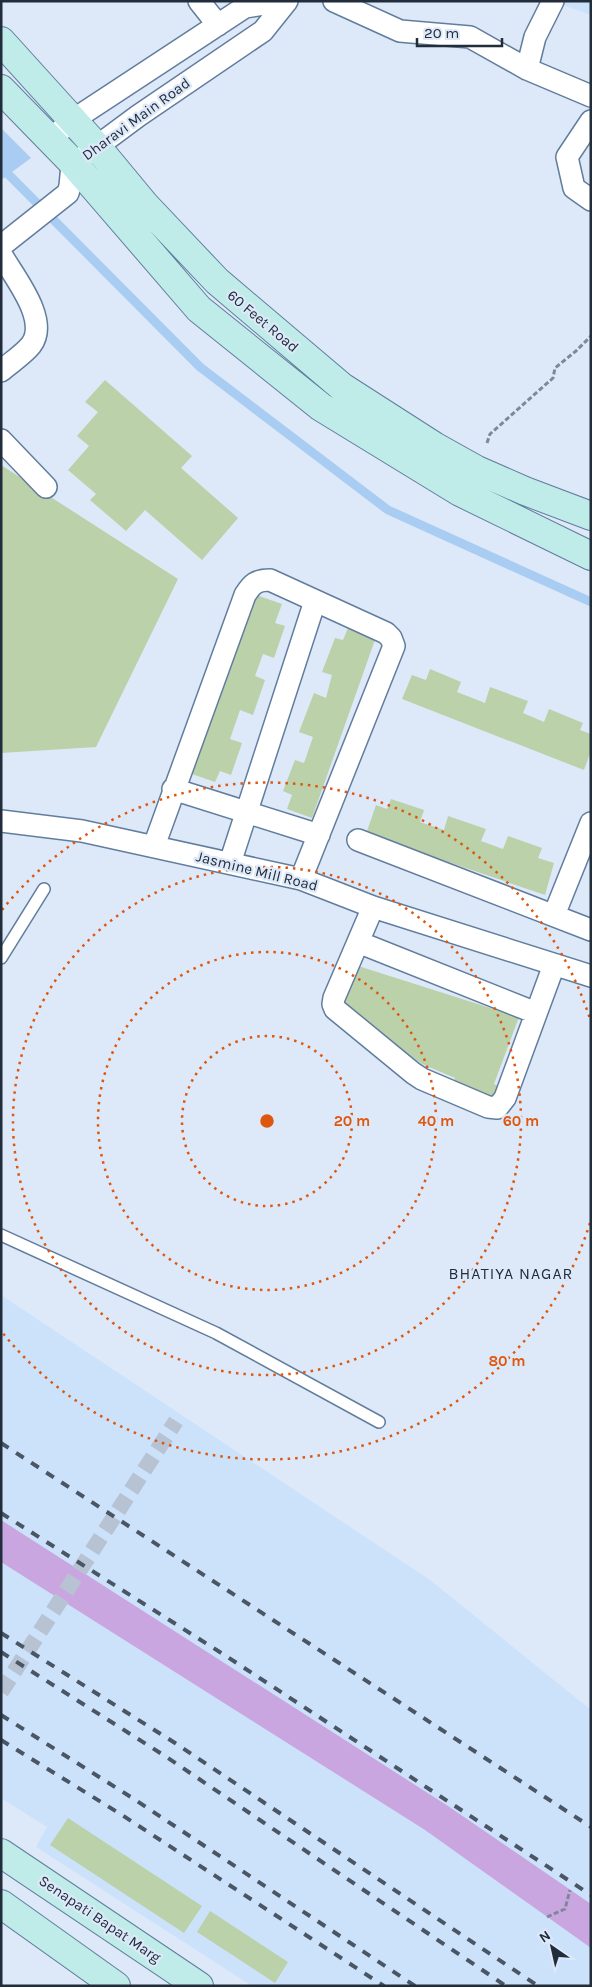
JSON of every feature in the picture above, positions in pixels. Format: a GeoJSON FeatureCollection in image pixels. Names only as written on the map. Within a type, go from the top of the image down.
{"type":"FeatureCollection","features":[{"type":"Feature","properties":{"kind":"main road","name":"60 Feet Road"},"geometry":{"type":"LineString","coordinates":[[1,41],[97,147],[146,205],[217,281],[342,387],[434,446],[477,470],[525,492],[591,516]]}},
{"type":"Feature","properties":{"kind":"main road","name":"60 Feet Road"},"geometry":{"type":"LineString","coordinates":[[1,89],[74,164],[199,309],[321,407],[460,492],[591,556]]}},
{"type":"Feature","properties":{"kind":"main road","name":"Senapati Bapat Marg"},"geometry":{"type":"LineString","coordinates":[[1,1853],[200,1986]]}},
{"type":"Feature","properties":{"kind":"main road"},"geometry":{"type":"LineString","coordinates":[[1,1904],[116,1986]]}},
{"type":"Feature","properties":{"kind":"street"},"geometry":{"type":"LineString","coordinates":[[199,1],[218,25]]}},
{"type":"Feature","properties":{"kind":"street"},"geometry":{"type":"LineString","coordinates":[[50,139],[73,120],[245,7],[286,1]]}},
{"type":"Feature","properties":{"kind":"street","name":"Dharavi Main Road"},"geometry":{"type":"LineString","coordinates":[[5,246],[68,193],[72,165],[138,116],[263,31],[286,1]]}},
{"type":"Feature","properties":{"kind":"street"},"geometry":{"type":"LineString","coordinates":[[334,1],[400,31],[470,37],[528,68],[591,96]]}},
{"type":"Feature","properties":{"kind":"street"},"geometry":{"type":"LineString","coordinates":[[528,68],[535,37],[553,1]]}},
{"type":"Feature","properties":{"kind":"street"},"geometry":{"type":"LineString","coordinates":[[591,121],[567,157],[574,188],[591,200]]}},
{"type":"Feature","properties":{"kind":"street"},"geometry":{"type":"LineString","coordinates":[[1,371],[31,344],[37,328],[35,311],[5,246]]}},
{"type":"Feature","properties":{"kind":"street"},"geometry":{"type":"LineString","coordinates":[[1,440],[46,486]]}},
{"type":"Feature","properties":{"kind":"street"},"geometry":{"type":"LineString","coordinates":[[154,846],[245,595],[251,585],[260,580],[270,580],[386,633],[391,638],[394,646],[301,879]]}},
{"type":"Feature","properties":{"kind":"street"},"geometry":{"type":"LineString","coordinates":[[230,863],[315,601]]}},
{"type":"Feature","properties":{"kind":"street"},"geometry":{"type":"LineString","coordinates":[[174,789],[319,835]]}},
{"type":"Feature","properties":{"kind":"street","name":"Jasmine Mill Road"},"geometry":{"type":"LineString","coordinates":[[1,821],[82,831],[301,879],[373,907],[591,976]]}},
{"type":"Feature","properties":{"kind":"street"},"geometry":{"type":"LineString","coordinates":[[554,915],[591,823]]}},
{"type":"Feature","properties":{"kind":"street"},"geometry":{"type":"LineString","coordinates":[[358,840],[591,930]]}},
{"type":"Feature","properties":{"kind":"street"},"geometry":{"type":"LineString","coordinates":[[373,907],[334,998],[333,1004],[335,1009],[422,1079],[488,1107],[497,1108],[505,1098],[554,965]]}},
{"type":"Feature","properties":{"kind":"street"},"geometry":{"type":"LineString","coordinates":[[358,942],[536,1013]]}},
{"type":"Feature","properties":{"kind":"lane"},"geometry":{"type":"LineString","coordinates":[[1,958],[44,889]]}},
{"type":"Feature","properties":{"kind":"lane"},"geometry":{"type":"LineString","coordinates":[[1,1235],[216,1333],[379,1422]]}},
{"type":"Feature","properties":{"kind":"path"},"geometry":{"type":"LineString","coordinates":[[477,470],[490,434],[553,378],[555,368],[591,336]]}},
{"type":"Feature","properties":{"kind":"path"},"geometry":{"type":"LineString","coordinates":[[547,1917],[565,1910],[570,1890]]}},
{"type":"Feature","properties":{"kind":"shaded area"},"geometry":{"type":"Polygon","coordinates":[[[551,1],[591,1],[591,15],[551,1]]]}},
{"type":"Feature","properties":{"kind":"shaded area"},"geometry":{"type":"Polygon","coordinates":[[[1,128],[31,158],[1,180],[1,128]]]}},
{"type":"Feature","properties":{"kind":"shaded area"},"geometry":{"type":"Polygon","coordinates":[[[1,1295],[430,1580],[591,1710],[591,1986],[252,1986],[36,1847],[47,1827],[1,1798],[1,1295]]]}},
{"type":"Feature","properties":{"kind":"shaded area"},"geometry":{"type":"Polygon","coordinates":[[[1,1520],[448,1806],[591,1904],[591,1948],[425,1830],[1,1562],[1,1520]]]}},
{"type":"Feature","properties":{"kind":"building"},"geometry":{"type":"Polygon","coordinates":[[[105,380],[192,456],[181,468],[238,518],[202,560],[145,510],[126,531],[90,500],[96,494],[68,470],[89,446],[77,436],[98,412],[85,402],[105,380]]]}},
{"type":"Feature","properties":{"kind":"building"},"geometry":{"type":"Polygon","coordinates":[[[1,465],[178,579],[96,747],[1,753],[1,465]]]}},
{"type":"Feature","properties":{"kind":"building"},"geometry":{"type":"Polygon","coordinates":[[[253,594],[282,604],[275,623],[285,626],[274,658],[263,654],[255,676],[265,680],[253,715],[240,710],[230,739],[242,743],[231,775],[220,771],[215,782],[189,773],[253,594]]]}},
{"type":"Feature","properties":{"kind":"building"},"geometry":{"type":"Polygon","coordinates":[[[348,628],[376,637],[312,818],[287,809],[292,795],[283,791],[295,760],[304,763],[313,737],[299,732],[314,693],[326,698],[332,675],[322,672],[335,638],[343,640],[348,628]]]}},
{"type":"Feature","properties":{"kind":"building"},"geometry":{"type":"Polygon","coordinates":[[[430,669],[461,682],[457,692],[485,703],[490,687],[528,701],[523,713],[544,722],[549,709],[583,723],[580,730],[591,734],[591,751],[584,770],[402,699],[412,675],[426,680],[430,669]]]}},
{"type":"Feature","properties":{"kind":"building"},"geometry":{"type":"Polygon","coordinates":[[[391,799],[424,810],[420,822],[444,830],[448,816],[486,829],[481,841],[503,849],[508,836],[542,848],[538,858],[554,863],[545,895],[366,834],[376,805],[387,809],[391,799]]]}},
{"type":"Feature","properties":{"kind":"building"},"geometry":{"type":"Polygon","coordinates":[[[352,964],[519,1017],[494,1084],[500,1087],[493,1102],[452,1085],[455,1078],[422,1064],[338,1003],[352,964]]]}},
{"type":"Feature","properties":{"kind":"building"},"geometry":{"type":"Polygon","coordinates":[[[68,1818],[202,1906],[184,1933],[50,1845],[68,1818]]]}},
{"type":"Feature","properties":{"kind":"building"},"geometry":{"type":"Polygon","coordinates":[[[210,1911],[288,1962],[275,1983],[197,1932],[210,1911]]]}},
{"type":"Feature","properties":{"kind":"waterway"},"geometry":{"type":"LineString","coordinates":[[1,167],[200,367],[388,510],[591,602]]}},
{"type":"Feature","properties":{"kind":"tunnel"},"geometry":{"type":"LineString","coordinates":[[1,1692],[176,1421]]}},
{"type":"Feature","properties":{"kind":"railway"},"geometry":{"type":"LineString","coordinates":[[1,1443],[591,1827]]}},
{"type":"Feature","properties":{"kind":"railway"},"geometry":{"type":"LineString","coordinates":[[1,1513],[226,1656],[591,1895]]}},
{"type":"Feature","properties":{"kind":"railway"},"geometry":{"type":"LineString","coordinates":[[1,1633],[175,1743],[538,1986]]}},
{"type":"Feature","properties":{"kind":"railway"},"geometry":{"type":"LineString","coordinates":[[1,1652],[165,1756],[506,1986]]}},
{"type":"Feature","properties":{"kind":"railway"},"geometry":{"type":"LineString","coordinates":[[1,1715],[134,1799],[415,1986]]}},
{"type":"Feature","properties":{"kind":"railway"},"geometry":{"type":"LineString","coordinates":[[1,1740],[122,1815],[384,1986]]}},
{"type":"Feature","properties":{"kind":"district","name":"BHATIYA NAGAR"},"geometry":{"type":"Point","coordinates":[511,1273]}}]}
